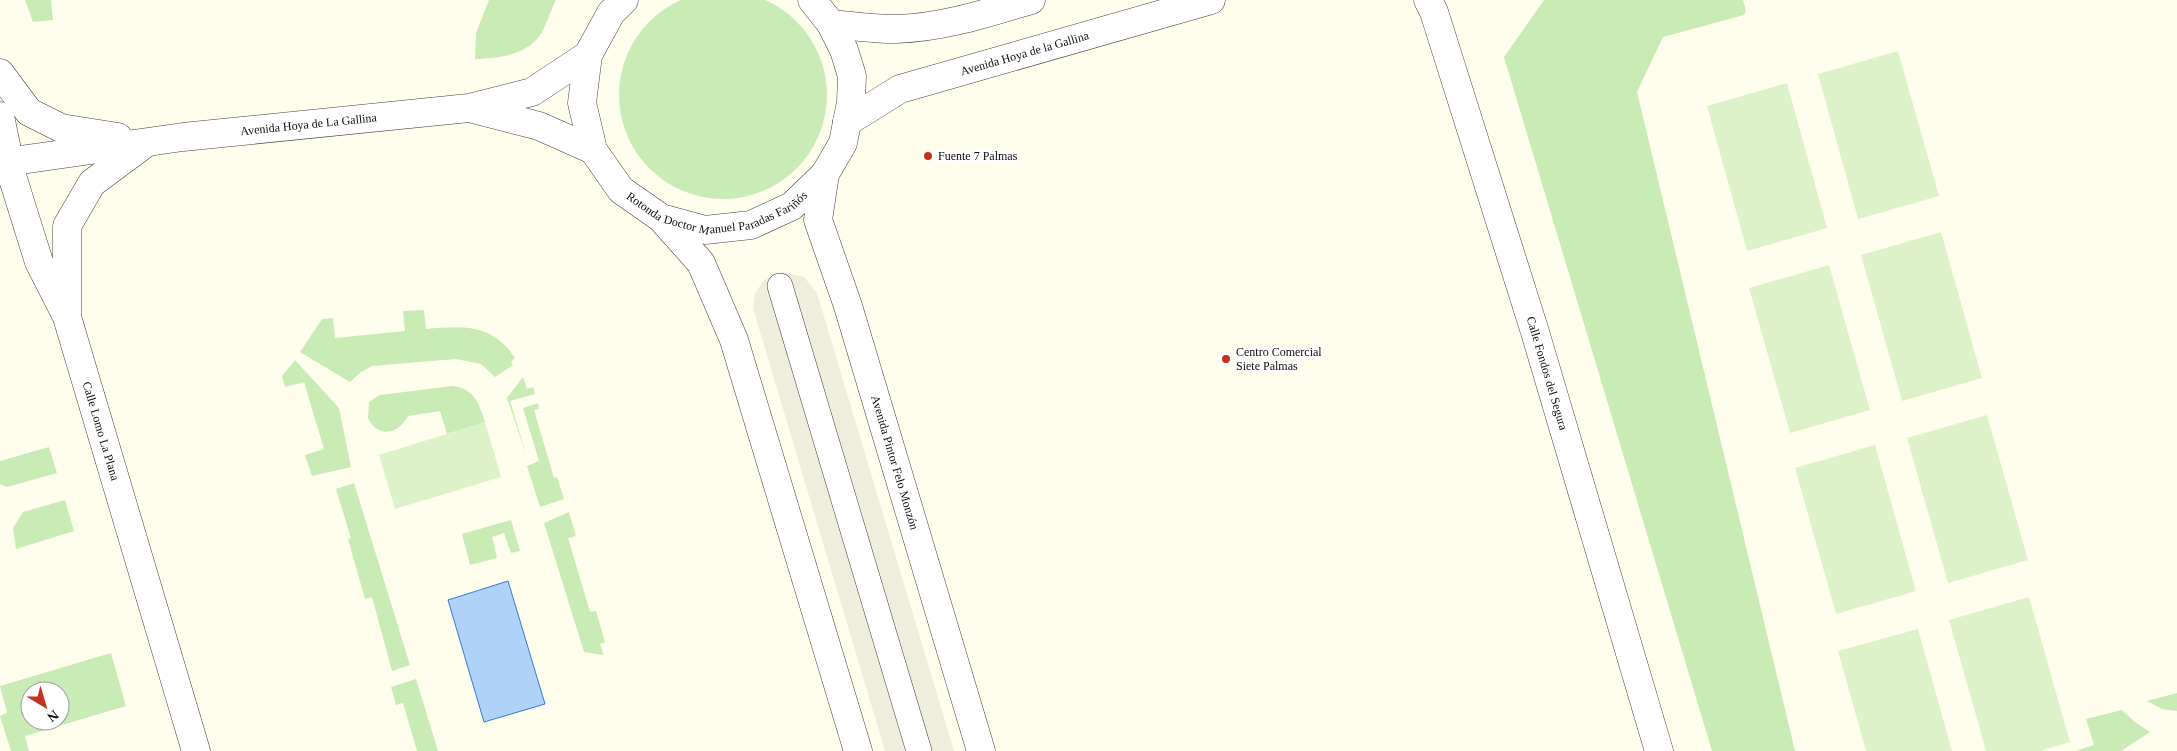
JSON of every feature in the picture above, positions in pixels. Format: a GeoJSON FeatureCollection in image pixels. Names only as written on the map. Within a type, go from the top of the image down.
{"type":"FeatureCollection","features":[{"type":"Feature","properties":{"kind":"street","name":"Rotonda Doctor Manuel Paradas Fariñós"},"geometry":{"type":"LineString","coordinates":[[616,4],[588,55],[582,102],[593,150],[621,190],[661,218],[705,230],[751,225],[792,206],[826,174],[843,143],[852,102],[852,76],[844,50],[831,24],[812,0]]}},
{"type":"Feature","properties":{"kind":"street"},"geometry":{"type":"LineString","coordinates":[[831,24],[880,29],[929,26],[963,20],[1031,0]]}},
{"type":"Feature","properties":{"kind":"street","name":"Avenida Hoya de la Gallina"},"geometry":{"type":"LineString","coordinates":[[847,122],[900,89],[1211,0]]}},
{"type":"Feature","properties":{"kind":"street","name":"Calle Fondos del Segura"},"geometry":{"type":"LineString","coordinates":[[1428,0],[1445,47],[1535,332],[1659,751]]}},
{"type":"Feature","properties":{"kind":"street","name":"Avenida Hoya de La Gallina"},"geometry":{"type":"LineString","coordinates":[[5,162],[149,141],[469,108],[532,92],[588,55]]}},
{"type":"Feature","properties":{"kind":"street","name":"Avenida Hoya de La Gallina"},"geometry":{"type":"LineString","coordinates":[[0,73],[29,112],[61,128],[149,141]]}},
{"type":"Feature","properties":{"kind":"street","name":"Avenida Hoya de La Gallina"},"geometry":{"type":"LineString","coordinates":[[469,108],[539,126],[593,150]]}},
{"type":"Feature","properties":{"kind":"street","name":"Calle Lomo La Plana"},"geometry":{"type":"LineString","coordinates":[[0,116],[5,162],[13,179],[39,262],[67,317],[196,751]]}},
{"type":"Feature","properties":{"kind":"street"},"geometry":{"type":"LineString","coordinates":[[67,317],[67,226],[92,183],[149,141]]}},
{"type":"Feature","properties":{"kind":"street","name":"Avenida Pintor Felo Monzón"},"geometry":{"type":"LineString","coordinates":[[826,174],[818,220],[848,306],[981,751]]}},
{"type":"Feature","properties":{"kind":"street"},"geometry":{"type":"LineString","coordinates":[[0,211],[10,218],[39,262]]}},
{"type":"Feature","properties":{"kind":"street"},"geometry":{"type":"LineString","coordinates":[[661,218],[701,263],[734,340],[858,751]]}},
{"type":"Feature","properties":{"kind":"street"},"geometry":{"type":"LineString","coordinates":[[780,286],[919,751]]}},
{"type":"Feature","properties":{"kind":"green space"},"geometry":{"type":"Polygon","coordinates":[[[723,-9],[743,-7],[772,3],[789,15],[803,29],[819,55],[825,75],[827,95],[825,115],[815,144],[803,161],[789,175],[763,191],[743,197],[723,199],[703,197],[674,187],[657,175],[643,161],[627,135],[621,115],[619,95],[621,75],[631,46],[643,29],[657,15],[683,-1],[703,-7],[723,-9]]]}},
{"type":"Feature","properties":{"kind":"green space"},"geometry":{"type":"Polygon","coordinates":[[[25,0],[51,0],[53,20],[33,22],[25,0]]]}},
{"type":"Feature","properties":{"kind":"green space"},"geometry":{"type":"Polygon","coordinates":[[[489,0],[556,0],[542,32],[529,46],[512,54],[475,59],[476,33],[489,0]]]}},
{"type":"Feature","properties":{"kind":"green space"},"geometry":{"type":"Polygon","coordinates":[[[1544,0],[1743,0],[1746,11],[1744,15],[1663,37],[1637,92],[1795,751],[1712,751],[1504,57],[1544,0]]]}},
{"type":"Feature","properties":{"kind":"green space"},"geometry":{"type":"Polygon","coordinates":[[[1898,51],[1939,196],[1858,219],[1818,74],[1898,51]]]}},
{"type":"Feature","properties":{"kind":"green space"},"geometry":{"type":"Polygon","coordinates":[[[1787,83],[1827,228],[1747,251],[1707,106],[1787,83]]]}},
{"type":"Feature","properties":{"kind":"green space"},"geometry":{"type":"Polygon","coordinates":[[[1941,232],[1982,378],[1902,401],[1861,255],[1941,232]]]}},
{"type":"Feature","properties":{"kind":"green space"},"geometry":{"type":"Polygon","coordinates":[[[1829,265],[1870,410],[1790,433],[1749,288],[1829,265]]]}},
{"type":"Feature","properties":{"kind":"green space"},"geometry":{"type":"Polygon","coordinates":[[[424,310],[426,329],[452,327],[476,329],[486,333],[497,338],[506,347],[515,358],[511,362],[513,365],[495,377],[481,364],[456,359],[372,366],[361,372],[350,382],[300,352],[322,319],[333,318],[335,338],[405,331],[403,311],[424,310]]]}},
{"type":"Feature","properties":{"kind":"green space"},"geometry":{"type":"Polygon","coordinates":[[[295,360],[339,408],[351,467],[312,476],[305,455],[324,449],[304,382],[285,387],[282,376],[295,360]]]}},
{"type":"Feature","properties":{"kind":"green space"},"geometry":{"type":"Polygon","coordinates":[[[523,377],[527,389],[533,387],[535,394],[510,401],[527,457],[507,398],[523,377]]]}},
{"type":"Feature","properties":{"kind":"green space"},"geometry":{"type":"Polygon","coordinates":[[[452,386],[471,393],[478,403],[485,422],[447,434],[440,411],[408,416],[399,427],[388,432],[377,429],[368,418],[369,402],[380,395],[452,386]]]}},
{"type":"Feature","properties":{"kind":"green space"},"geometry":{"type":"Polygon","coordinates":[[[538,403],[539,409],[534,410],[554,478],[557,477],[564,499],[540,507],[527,466],[539,461],[523,408],[538,403]]]}},
{"type":"Feature","properties":{"kind":"green space"},"geometry":{"type":"Polygon","coordinates":[[[1987,415],[2028,560],[1948,583],[1907,438],[1987,415]]]}},
{"type":"Feature","properties":{"kind":"green space"},"geometry":{"type":"Polygon","coordinates":[[[485,422],[501,477],[395,509],[379,455],[485,422]]]}},
{"type":"Feature","properties":{"kind":"green space"},"geometry":{"type":"Polygon","coordinates":[[[1875,445],[1916,591],[1836,614],[1795,468],[1875,445]]]}},
{"type":"Feature","properties":{"kind":"green space"},"geometry":{"type":"Polygon","coordinates":[[[49,447],[57,473],[7,487],[0,484],[0,461],[49,447]]]}},
{"type":"Feature","properties":{"kind":"green space"},"geometry":{"type":"Polygon","coordinates":[[[354,483],[410,665],[392,671],[372,597],[365,599],[348,539],[351,538],[336,489],[354,483]]]}},
{"type":"Feature","properties":{"kind":"green space"},"geometry":{"type":"Polygon","coordinates":[[[65,500],[74,531],[16,549],[13,528],[23,512],[65,500]]]}},
{"type":"Feature","properties":{"kind":"green space"},"geometry":{"type":"Polygon","coordinates":[[[569,512],[576,536],[568,538],[590,612],[596,611],[605,642],[600,644],[604,655],[584,652],[544,523],[569,512]]]}},
{"type":"Feature","properties":{"kind":"green space"},"geometry":{"type":"Polygon","coordinates":[[[511,520],[520,551],[511,553],[504,533],[492,537],[497,558],[470,565],[462,534],[511,520]]]}},
{"type":"Feature","properties":{"kind":"green space"},"geometry":{"type":"Polygon","coordinates":[[[2029,597],[2070,742],[2040,751],[1986,751],[1949,620],[2029,597]]]}},
{"type":"Feature","properties":{"kind":"green space"},"geometry":{"type":"Polygon","coordinates":[[[1918,629],[1952,751],[1866,751],[1838,651],[1918,629]]]}},
{"type":"Feature","properties":{"kind":"green space"},"geometry":{"type":"Polygon","coordinates":[[[111,653],[126,706],[70,723],[70,681],[20,681],[20,731],[42,731],[25,736],[29,751],[11,751],[0,716],[7,713],[0,686],[111,653]]]}},
{"type":"Feature","properties":{"kind":"green space"},"geometry":{"type":"Polygon","coordinates":[[[416,679],[438,751],[417,751],[403,703],[396,705],[391,687],[416,679]]]}},
{"type":"Feature","properties":{"kind":"green space"},"geometry":{"type":"Polygon","coordinates":[[[2177,693],[2177,711],[2162,709],[2147,701],[2177,693]]]}},
{"type":"Feature","properties":{"kind":"green space"},"geometry":{"type":"Polygon","coordinates":[[[2122,710],[2150,732],[2121,751],[2075,751],[2094,745],[2086,719],[2122,710]]]}},
{"type":"Feature","properties":{"kind":"shaded area"},"geometry":{"type":"Polygon","coordinates":[[[782,272],[804,277],[817,293],[954,751],[885,751],[753,308],[755,294],[763,281],[782,272]]]}},
{"type":"Feature","properties":{"kind":"water"},"geometry":{"type":"Polygon","coordinates":[[[508,581],[545,704],[484,722],[448,600],[508,581]]]}},
{"type":"Feature","properties":{"kind":"place","name":"Fuente 7 Palmas"},"geometry":{"type":"Point","coordinates":[928,156]}},
{"type":"Feature","properties":{"kind":"place","name":"Centro Comercial Siete Palmas"},"geometry":{"type":"Point","coordinates":[1226,359]}}]}
